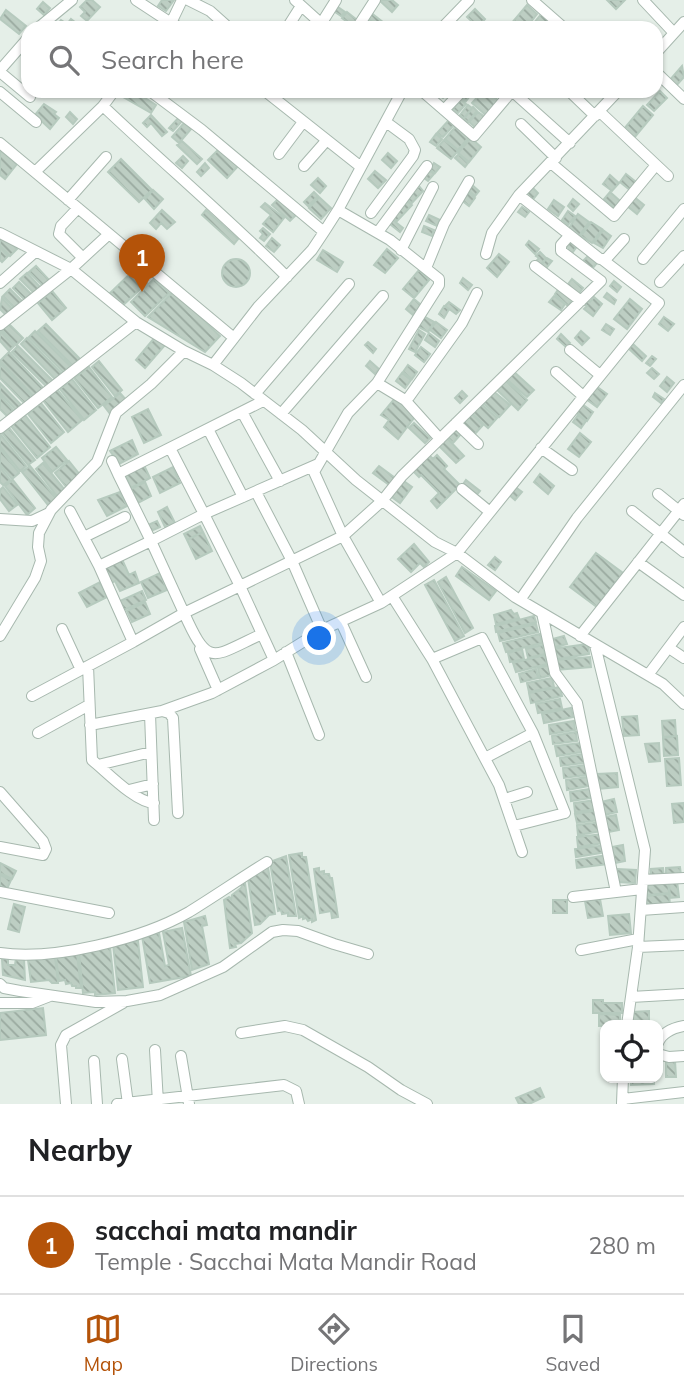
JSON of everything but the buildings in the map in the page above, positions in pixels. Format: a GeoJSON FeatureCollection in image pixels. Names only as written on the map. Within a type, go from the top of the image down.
{"type":"FeatureCollection","features":[{"type":"Feature","properties":{"kind":"street"},"geometry":{"type":"LineString","coordinates":[[46,21],[72,0]]}},
{"type":"Feature","properties":{"kind":"street"},"geometry":{"type":"LineString","coordinates":[[136,0],[166,21]]}},
{"type":"Feature","properties":{"kind":"street"},"geometry":{"type":"LineString","coordinates":[[175,21],[182,0]]}},
{"type":"Feature","properties":{"kind":"street"},"geometry":{"type":"LineString","coordinates":[[188,0],[211,11],[222,21]]}},
{"type":"Feature","properties":{"kind":"street"},"geometry":{"type":"LineString","coordinates":[[322,21],[336,0]]}},
{"type":"Feature","properties":{"kind":"street"},"geometry":{"type":"LineString","coordinates":[[361,21],[374,0]]}},
{"type":"Feature","properties":{"kind":"street"},"geometry":{"type":"LineString","coordinates":[[532,0],[556,21]]}},
{"type":"Feature","properties":{"kind":"street"},"geometry":{"type":"LineString","coordinates":[[643,0],[663,21]]}},
{"type":"Feature","properties":{"kind":"street"},"geometry":{"type":"LineString","coordinates":[[448,21],[465,1]]}},
{"type":"Feature","properties":{"kind":"street"},"geometry":{"type":"LineString","coordinates":[[290,21],[298,3],[315,21]]}},
{"type":"Feature","properties":{"kind":"street"},"geometry":{"type":"LineString","coordinates":[[663,21],[674,33]]}},
{"type":"Feature","properties":{"kind":"street"},"geometry":{"type":"LineString","coordinates":[[663,45],[684,22]]}},
{"type":"Feature","properties":{"kind":"street"},"geometry":{"type":"LineString","coordinates":[[21,46],[0,71],[21,89]]}},
{"type":"Feature","properties":{"kind":"street"},"geometry":{"type":"LineString","coordinates":[[663,79],[684,99]]}},
{"type":"Feature","properties":{"kind":"street"},"geometry":{"type":"LineString","coordinates":[[0,92],[36,122]]}},
{"type":"Feature","properties":{"kind":"street"},"geometry":{"type":"LineString","coordinates":[[35,172],[108,98],[183,182],[248,238],[286,277]]}},
{"type":"Feature","properties":{"kind":"street"},"geometry":{"type":"LineString","coordinates":[[159,98],[202,130],[324,232]]}},
{"type":"Feature","properties":{"kind":"street"},"geometry":{"type":"LineString","coordinates":[[274,98],[361,167]]}},
{"type":"Feature","properties":{"kind":"street"},"geometry":{"type":"LineString","coordinates":[[213,365],[258,307],[312,250],[338,211],[397,98]]}},
{"type":"Feature","properties":{"kind":"street"},"geometry":{"type":"LineString","coordinates":[[430,98],[474,136],[506,98]]}},
{"type":"Feature","properties":{"kind":"street"},"geometry":{"type":"LineString","coordinates":[[444,110],[455,98]]}},
{"type":"Feature","properties":{"kind":"street"},"geometry":{"type":"LineString","coordinates":[[520,98],[570,143]]}},
{"type":"Feature","properties":{"kind":"street"},"geometry":{"type":"LineString","coordinates":[[578,98],[668,176]]}},
{"type":"Feature","properties":{"kind":"street"},"geometry":{"type":"LineString","coordinates":[[486,254],[492,233],[519,195],[612,98]]}},
{"type":"Feature","properties":{"kind":"street"},"geometry":{"type":"LineString","coordinates":[[279,154],[303,122]]}},
{"type":"Feature","properties":{"kind":"street"},"geometry":{"type":"LineString","coordinates":[[372,213],[413,156],[415,149],[408,139],[386,122]]}},
{"type":"Feature","properties":{"kind":"street"},"geometry":{"type":"LineString","coordinates":[[521,124],[554,160],[614,216],[656,165]]}},
{"type":"Feature","properties":{"kind":"street"},"geometry":{"type":"LineString","coordinates":[[304,166],[326,141]]}},
{"type":"Feature","properties":{"kind":"street"},"geometry":{"type":"LineString","coordinates":[[0,143],[234,338]]}},
{"type":"Feature","properties":{"kind":"street"},"geometry":{"type":"LineString","coordinates":[[68,200],[106,158]]}},
{"type":"Feature","properties":{"kind":"street"},"geometry":{"type":"LineString","coordinates":[[378,232],[427,166]]}},
{"type":"Feature","properties":{"kind":"street"},"geometry":{"type":"LineString","coordinates":[[426,268],[444,225],[469,181]]}},
{"type":"Feature","properties":{"kind":"street"},"geometry":{"type":"LineString","coordinates":[[401,250],[433,187]]}},
{"type":"Feature","properties":{"kind":"street"},"geometry":{"type":"LineString","coordinates":[[90,725],[162,711],[218,690],[322,630],[381,603],[457,553],[659,303],[519,195]]}},
{"type":"Feature","properties":{"kind":"street"},"geometry":{"type":"LineString","coordinates":[[78,208],[61,226],[59,234],[83,258]]}},
{"type":"Feature","properties":{"kind":"street"},"geometry":{"type":"LineString","coordinates":[[338,211],[378,232],[439,279],[439,285],[377,383],[348,413],[314,472],[343,536],[381,603]]}},
{"type":"Feature","properties":{"kind":"street"},"geometry":{"type":"LineString","coordinates":[[643,259],[683,213]]}},
{"type":"Feature","properties":{"kind":"street"},"geometry":{"type":"LineString","coordinates":[[1,234],[71,269],[136,322],[213,365],[281,414],[382,501],[435,541],[457,553],[520,600],[663,684],[684,704]]}},
{"type":"Feature","properties":{"kind":"street"},"geometry":{"type":"LineString","coordinates":[[0,325],[71,269],[109,234]]}},
{"type":"Feature","properties":{"kind":"street"},"geometry":{"type":"LineString","coordinates":[[32,696],[184,613],[343,536],[382,501],[402,476],[601,281],[561,250],[561,245],[569,236]]}},
{"type":"Feature","properties":{"kind":"street"},"geometry":{"type":"LineString","coordinates":[[603,260],[624,239]]}},
{"type":"Feature","properties":{"kind":"street"},"geometry":{"type":"LineString","coordinates":[[0,283],[35,252]]}},
{"type":"Feature","properties":{"kind":"street"},"geometry":{"type":"LineString","coordinates":[[660,282],[684,256]]}},
{"type":"Feature","properties":{"kind":"street"},"geometry":{"type":"LineString","coordinates":[[535,266],[581,301]]}},
{"type":"Feature","properties":{"kind":"street"},"geometry":{"type":"LineString","coordinates":[[118,474],[242,412],[259,397],[349,284]]}},
{"type":"Feature","properties":{"kind":"street"},"geometry":{"type":"LineString","coordinates":[[405,400],[410,397],[447,345],[477,293]]}},
{"type":"Feature","properties":{"kind":"street"},"geometry":{"type":"LineString","coordinates":[[281,414],[383,296]]}},
{"type":"Feature","properties":{"kind":"street"},"geometry":{"type":"LineString","coordinates":[[0,428],[136,322]]}},
{"type":"Feature","properties":{"kind":"street"},"geometry":{"type":"LineString","coordinates":[[569,350],[600,375]]}},
{"type":"Feature","properties":{"kind":"street"},"geometry":{"type":"LineString","coordinates":[[0,636],[38,569],[41,561],[39,533],[49,513],[97,463],[116,413],[151,384],[184,351]]}},
{"type":"Feature","properties":{"kind":"street"},"geometry":{"type":"LineString","coordinates":[[556,372],[583,396]]}},
{"type":"Feature","properties":{"kind":"street"},"geometry":{"type":"LineString","coordinates":[[377,383],[405,400],[440,439]]}},
{"type":"Feature","properties":{"kind":"street"},"geometry":{"type":"LineString","coordinates":[[520,600],[577,518],[684,385]]}},
{"type":"Feature","properties":{"kind":"street"},"geometry":{"type":"LineString","coordinates":[[242,412],[280,481]]}},
{"type":"Feature","properties":{"kind":"street"},"geometry":{"type":"LineString","coordinates":[[456,423],[478,444]]}},
{"type":"Feature","properties":{"kind":"street"},"geometry":{"type":"LineString","coordinates":[[208,429],[243,497]]}},
{"type":"Feature","properties":{"kind":"street"},"geometry":{"type":"LineString","coordinates":[[170,447],[274,660]]}},
{"type":"Feature","properties":{"kind":"street"},"geometry":{"type":"LineString","coordinates":[[541,448],[572,470]]}},
{"type":"Feature","properties":{"kind":"street"},"geometry":{"type":"LineString","coordinates":[[111,461],[151,541],[218,690]]}},
{"type":"Feature","properties":{"kind":"street"},"geometry":{"type":"LineString","coordinates":[[99,566],[204,514],[318,464]]}},
{"type":"Feature","properties":{"kind":"street"},"geometry":{"type":"LineString","coordinates":[[462,489],[490,512]]}},
{"type":"Feature","properties":{"kind":"street"},"geometry":{"type":"LineString","coordinates":[[257,492],[292,561],[322,630]]}},
{"type":"Feature","properties":{"kind":"street"},"geometry":{"type":"LineString","coordinates":[[580,636],[682,510],[658,494]]}},
{"type":"Feature","properties":{"kind":"street"},"geometry":{"type":"LineString","coordinates":[[70,511],[99,566],[133,642]]}},
{"type":"Feature","properties":{"kind":"street"},"geometry":{"type":"LineString","coordinates":[[632,511],[684,552]]}},
{"type":"Feature","properties":{"kind":"street"},"geometry":{"type":"LineString","coordinates":[[0,519],[32,521],[49,513]]}},
{"type":"Feature","properties":{"kind":"street"},"geometry":{"type":"LineString","coordinates":[[84,537],[125,517]]}},
{"type":"Feature","properties":{"kind":"street"},"geometry":{"type":"LineString","coordinates":[[638,562],[684,595]]}},
{"type":"Feature","properties":{"kind":"street"},"geometry":{"type":"LineString","coordinates":[[392,596],[432,659],[485,758],[505,799],[522,852]]}},
{"type":"Feature","properties":{"kind":"street"},"geometry":{"type":"LineString","coordinates":[[542,613],[555,673],[577,703],[616,892]]}},
{"type":"Feature","properties":{"kind":"street"},"geometry":{"type":"LineString","coordinates":[[341,622],[366,677]]}},
{"type":"Feature","properties":{"kind":"street"},"geometry":{"type":"LineString","coordinates":[[648,675],[684,627]]}},
{"type":"Feature","properties":{"kind":"street"},"geometry":{"type":"LineString","coordinates":[[62,629],[84,668],[92,760],[146,802],[154,803]]}},
{"type":"Feature","properties":{"kind":"street"},"geometry":{"type":"LineString","coordinates":[[197,643],[207,653],[219,654],[262,634]]}},
{"type":"Feature","properties":{"kind":"street"},"geometry":{"type":"LineString","coordinates":[[432,659],[482,638],[533,733],[565,813],[514,825]]}},
{"type":"Feature","properties":{"kind":"street"},"geometry":{"type":"LineString","coordinates":[[595,645],[645,850],[638,943],[628,1020]]}},
{"type":"Feature","properties":{"kind":"street"},"geometry":{"type":"LineString","coordinates":[[669,648],[684,658]]}},
{"type":"Feature","properties":{"kind":"street"},"geometry":{"type":"LineString","coordinates":[[286,652],[319,735]]}},
{"type":"Feature","properties":{"kind":"street"},"geometry":{"type":"LineString","coordinates":[[38,733],[89,705]]}},
{"type":"Feature","properties":{"kind":"street"},"geometry":{"type":"LineString","coordinates":[[162,711],[173,718],[178,813]]}},
{"type":"Feature","properties":{"kind":"street"},"geometry":{"type":"LineString","coordinates":[[150,714],[155,820]]}},
{"type":"Feature","properties":{"kind":"street"},"geometry":{"type":"LineString","coordinates":[[485,758],[533,733]]}},
{"type":"Feature","properties":{"kind":"street"},"geometry":{"type":"LineString","coordinates":[[98,765],[151,752]]}},
{"type":"Feature","properties":{"kind":"street"},"geometry":{"type":"LineString","coordinates":[[129,790],[153,784]]}},
{"type":"Feature","properties":{"kind":"street"},"geometry":{"type":"LineString","coordinates":[[0,792],[43,841],[46,849],[43,855],[0,847]]}},
{"type":"Feature","properties":{"kind":"street"},"geometry":{"type":"LineString","coordinates":[[505,799],[527,792]]}},
{"type":"Feature","properties":{"kind":"street"},"geometry":{"type":"LineString","coordinates":[[0,953],[16,955],[79,950],[145,930],[188,912],[267,862]]}},
{"type":"Feature","properties":{"kind":"street"},"geometry":{"type":"LineString","coordinates":[[573,897],[616,892],[684,878]]}},
{"type":"Feature","properties":{"kind":"street"},"geometry":{"type":"LineString","coordinates":[[0,892],[109,913]]}},
{"type":"Feature","properties":{"kind":"street"},"geometry":{"type":"LineString","coordinates":[[640,910],[684,907]]}},
{"type":"Feature","properties":{"kind":"street"},"geometry":{"type":"LineString","coordinates":[[0,985],[20,991],[96,1002],[127,1001],[160,995],[223,967],[272,932],[298,931],[368,954]]}},
{"type":"Feature","properties":{"kind":"street"},"geometry":{"type":"LineString","coordinates":[[581,950],[638,943],[684,945]]}},
{"type":"Feature","properties":{"kind":"street"},"geometry":{"type":"LineString","coordinates":[[631,997],[684,994]]}},
{"type":"Feature","properties":{"kind":"street"},"geometry":{"type":"LineString","coordinates":[[0,1003],[33,1003],[52,995]]}},
{"type":"Feature","properties":{"kind":"street"},"geometry":{"type":"LineString","coordinates":[[66,1104],[61,1045],[66,1035],[127,1001]]}},
{"type":"Feature","properties":{"kind":"street"},"geometry":{"type":"LineString","coordinates":[[241,1033],[285,1026],[303,1030],[427,1104]]}},
{"type":"Feature","properties":{"kind":"street"},"geometry":{"type":"LineString","coordinates":[[663,1036],[674,1028],[684,1026]]}},
{"type":"Feature","properties":{"kind":"street"},"geometry":{"type":"LineString","coordinates":[[155,1050],[158,1102]]}},
{"type":"Feature","properties":{"kind":"street"},"geometry":{"type":"LineString","coordinates":[[663,1055],[684,1056]]}},
{"type":"Feature","properties":{"kind":"street"},"geometry":{"type":"LineString","coordinates":[[181,1056],[189,1100]]}},
{"type":"Feature","properties":{"kind":"street"},"geometry":{"type":"LineString","coordinates":[[121,1059],[124,1104],[189,1100],[284,1086],[296,1091],[299,1104]]}},
{"type":"Feature","properties":{"kind":"street"},"geometry":{"type":"LineString","coordinates":[[94,1061],[97,1104]]}},
{"type":"Feature","properties":{"kind":"street"},"geometry":{"type":"LineString","coordinates":[[623,1083],[622,1101],[684,1092]]}},
{"type":"Feature","properties":{"kind":"place","name":"sacchai mata mandir"},"geometry":{"type":"Point","coordinates":[142,292]}}]}
